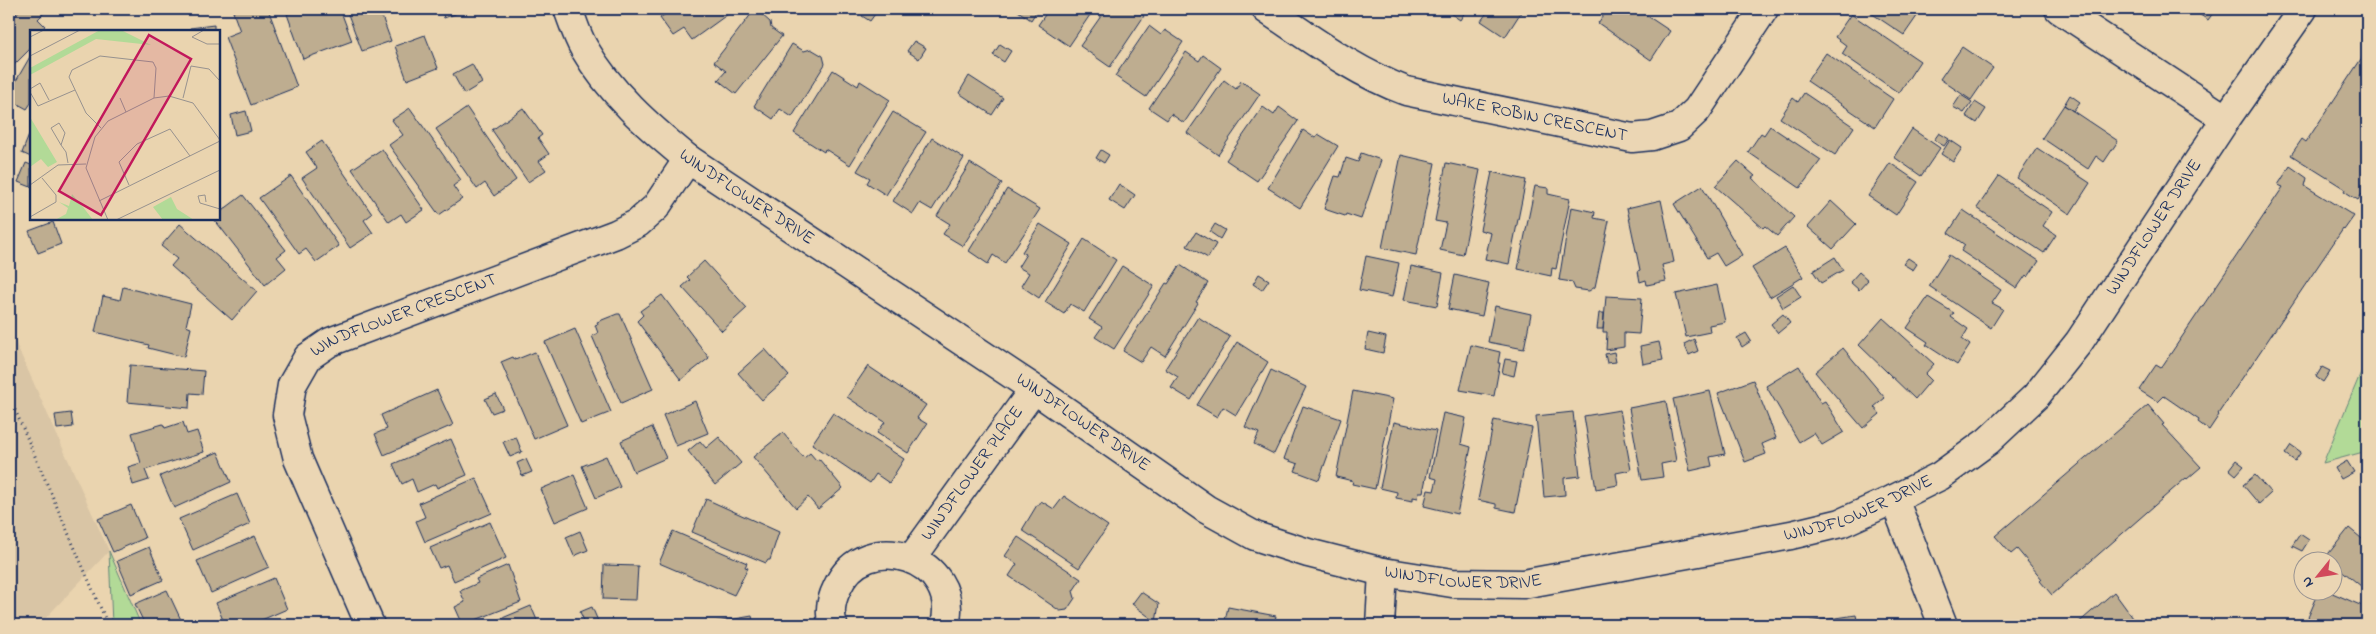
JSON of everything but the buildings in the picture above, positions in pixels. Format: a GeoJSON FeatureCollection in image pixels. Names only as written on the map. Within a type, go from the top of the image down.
{"type":"FeatureCollection","features":[{"type":"Feature","properties":{"kind":"street","name":"WINDFLOWER DRIVE"},"geometry":{"type":"LineString","coordinates":[[568,9],[584,48],[608,82],[646,125],[688,158],[1034,389],[1206,509],[1255,536],[1308,553],[1382,572],[1452,583],[1522,584],[1791,535],[1841,523],[1940,476],[1980,446],[2036,396],[2079,342],[2226,119],[2303,9]]}},
{"type":"Feature","properties":{"kind":"street","name":"WAKE ROBIN CRESCENT"},"geometry":{"type":"LineString","coordinates":[[1266,9],[1333,54],[1380,81],[1406,91],[1632,138],[1652,136],[1679,126],[1697,110],[1764,9]]}},
{"type":"Feature","properties":{"kind":"street"},"geometry":{"type":"LineString","coordinates":[[2058,9],[2226,119]]}},
{"type":"Feature","properties":{"kind":"street","name":"WINDFLOWER CRESCENT"},"geometry":{"type":"LineString","coordinates":[[370,625],[298,459],[289,424],[287,415],[292,385],[308,358],[330,342],[616,234],[656,207],[688,158]]}},
{"type":"Feature","properties":{"kind":"street","name":"WINDFLOWER PLACE"},"geometry":{"type":"LineString","coordinates":[[912,558],[1034,389]]}},
{"type":"Feature","properties":{"kind":"street"},"geometry":{"type":"LineString","coordinates":[[1894,499],[1943,625]]}},
{"type":"Feature","properties":{"kind":"street","name":"WINDFLOWER PLACE"},"geometry":{"type":"LineString","coordinates":[[833,625],[831,618],[832,598],[840,580],[854,565],[872,556],[892,554],[912,558],[927,568],[939,582],[946,599],[947,617],[945,625]]}},
{"type":"Feature","properties":{"kind":"street"},"geometry":{"type":"LineString","coordinates":[[1380,625],[1382,572]]}},
{"type":"Feature","properties":{"kind":"path"},"geometry":{"type":"LineString","coordinates":[[9,396],[108,625]]}},
{"type":"Feature","properties":{"kind":"shaded area"},"geometry":{"type":"Polygon","coordinates":[[[9,328],[109,551],[39,625],[9,625],[9,328]]]}},
{"type":"Feature","properties":{"kind":"green space"},"geometry":{"type":"Polygon","coordinates":[[[2367,358],[2367,451],[2323,463],[2367,358]]]}},
{"type":"Feature","properties":{"kind":"green space"},"geometry":{"type":"Polygon","coordinates":[[[109,551],[141,625],[112,625],[109,551]]]}}]}
